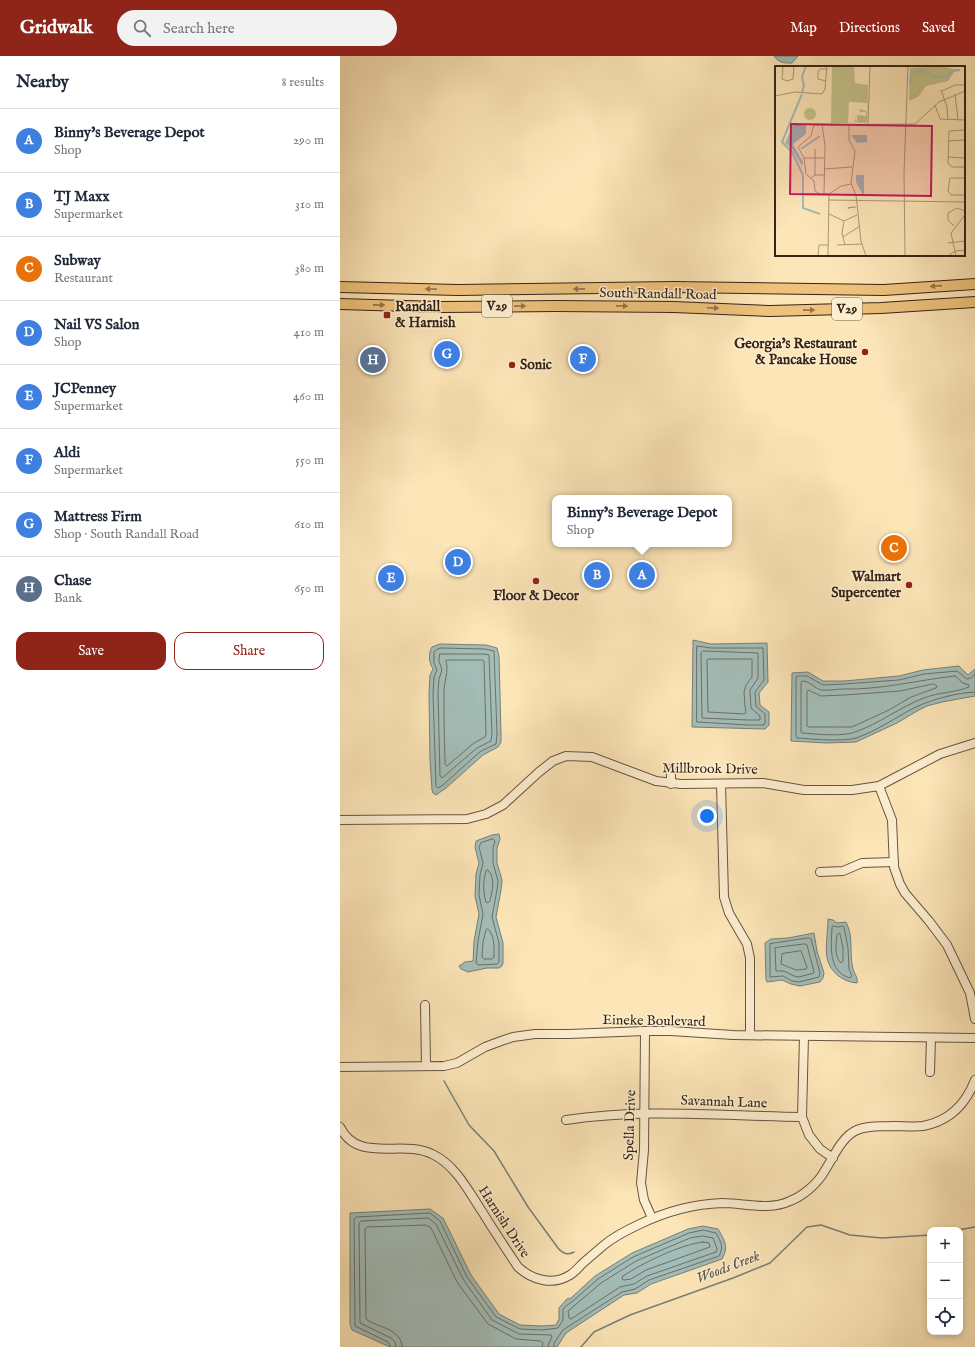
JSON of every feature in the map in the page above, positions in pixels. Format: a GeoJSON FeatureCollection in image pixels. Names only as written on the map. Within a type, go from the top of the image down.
{"type":"FeatureCollection","features":[{"type":"Feature","properties":{"kind":"main road","name":"South Randall Road"},"geometry":{"type":"LineString","coordinates":[[340,287],[458,290],[674,287],[884,290],[975,284]]}},
{"type":"Feature","properties":{"kind":"main road","name":"South Randall Road"},"geometry":{"type":"LineString","coordinates":[[340,304],[439,307],[674,307],[770,311],[881,308],[975,302]]}},
{"type":"Feature","properties":{"kind":"street","name":"Millbrook Drive"},"geometry":{"type":"LineString","coordinates":[[340,820],[467,819],[478,817],[503,805],[553,761],[566,756],[592,757],[656,781],[671,784],[763,783],[791,788],[815,790],[852,790],[879,786],[940,754],[975,743]]}},
{"type":"Feature","properties":{"kind":"street"},"geometry":{"type":"LineString","coordinates":[[671,768],[671,784]]}},
{"type":"Feature","properties":{"kind":"street"},"geometry":{"type":"LineString","coordinates":[[721,784],[725,902],[729,913],[747,944],[750,958],[750,1035]]}},
{"type":"Feature","properties":{"kind":"street"},"geometry":{"type":"LineString","coordinates":[[879,786],[892,820],[894,862],[902,889],[941,935],[972,993],[975,1019]]}},
{"type":"Feature","properties":{"kind":"street"},"geometry":{"type":"LineString","coordinates":[[820,872],[843,871],[862,863],[894,862]]}},
{"type":"Feature","properties":{"kind":"street"},"geometry":{"type":"LineString","coordinates":[[425,1004],[426,1066]]}},
{"type":"Feature","properties":{"kind":"street","name":"Eineke Boulevard"},"geometry":{"type":"LineString","coordinates":[[340,1066],[444,1066],[457,1063],[485,1047],[501,1041],[525,1035],[545,1033],[569,1034],[646,1031],[750,1035],[975,1038]]}},
{"type":"Feature","properties":{"kind":"street","name":"Spella Drive"},"geometry":{"type":"LineString","coordinates":[[646,1031],[644,1150],[641,1183],[644,1200],[652,1218]]}},
{"type":"Feature","properties":{"kind":"street"},"geometry":{"type":"LineString","coordinates":[[804,1036],[802,1117],[809,1135],[820,1149],[833,1158]]}},
{"type":"Feature","properties":{"kind":"street"},"geometry":{"type":"LineString","coordinates":[[930,1072],[931,1038]]}},
{"type":"Feature","properties":{"kind":"street","name":"Harnish Drive"},"geometry":{"type":"LineString","coordinates":[[340,1127],[350,1140],[364,1147],[378,1149],[418,1149],[432,1153],[443,1160],[457,1174],[518,1267],[537,1279],[553,1281],[561,1280],[571,1275],[620,1233],[652,1218],[683,1209],[720,1203],[768,1206],[786,1203],[798,1197],[813,1185],[823,1174],[849,1135],[856,1130],[873,1126],[924,1126],[942,1119],[954,1111],[967,1098],[975,1080]]}},
{"type":"Feature","properties":{"kind":"street","name":"Savannah Lane"},"geometry":{"type":"LineString","coordinates":[[566,1120],[585,1117],[645,1113],[802,1117]]}},
{"type":"Feature","properties":{"kind":"water"},"geometry":{"type":"Polygon","coordinates":[[[774,56],[798,56],[792,63],[787,63],[778,60],[774,56]]]}},
{"type":"Feature","properties":{"kind":"water"},"geometry":{"type":"Polygon","coordinates":[[[693,640],[711,644],[767,643],[768,682],[759,693],[760,705],[769,712],[769,725],[765,729],[692,727],[693,640]]]}},
{"type":"Feature","properties":{"kind":"water"},"geometry":{"type":"Polygon","coordinates":[[[440,644],[486,645],[497,648],[499,656],[501,742],[498,747],[483,755],[436,795],[432,790],[430,760],[429,693],[430,675],[433,669],[430,661],[430,655],[432,647],[440,644]]]}},
{"type":"Feature","properties":{"kind":"water"},"geometry":{"type":"Polygon","coordinates":[[[959,666],[968,675],[975,669],[975,696],[927,706],[897,723],[856,742],[826,743],[791,741],[792,673],[808,672],[823,681],[844,681],[899,676],[923,670],[959,666]]]}},
{"type":"Feature","properties":{"kind":"water"},"geometry":{"type":"Polygon","coordinates":[[[499,834],[500,839],[497,848],[497,863],[502,880],[496,917],[503,943],[503,963],[499,968],[487,968],[468,972],[461,969],[459,966],[465,962],[473,961],[474,941],[479,914],[475,896],[476,874],[479,863],[475,847],[476,841],[499,834]]]}},
{"type":"Feature","properties":{"kind":"water"},"geometry":{"type":"Polygon","coordinates":[[[828,919],[837,923],[846,922],[850,934],[852,963],[857,978],[857,983],[847,981],[834,972],[831,968],[826,950],[828,919]]]}},
{"type":"Feature","properties":{"kind":"water"},"geometry":{"type":"Polygon","coordinates":[[[814,933],[817,951],[824,973],[820,982],[800,986],[782,980],[767,982],[765,943],[771,939],[788,938],[814,933]]]}},
{"type":"Feature","properties":{"kind":"water"},"geometry":{"type":"Polygon","coordinates":[[[430,1209],[443,1218],[471,1275],[499,1314],[520,1325],[556,1325],[559,1319],[559,1308],[567,1299],[571,1298],[595,1276],[632,1253],[688,1229],[703,1226],[718,1229],[726,1247],[722,1259],[651,1284],[637,1293],[624,1295],[566,1333],[557,1347],[390,1347],[352,1330],[350,1324],[350,1213],[430,1209]]]}},
{"type":"Feature","properties":{"kind":"waterway"},"geometry":{"type":"LineString","coordinates":[[444,1081],[469,1125],[494,1151],[528,1207],[558,1248],[565,1253],[569,1254],[574,1252]]}},
{"type":"Feature","properties":{"kind":"waterway","name":"Woods Creek"},"geometry":{"type":"LineString","coordinates":[[581,1347],[594,1332],[630,1315],[770,1263],[807,1227],[821,1225],[850,1235],[882,1238],[927,1235]]}},
{"type":"Feature","properties":{"kind":"waterway","name":"Woods Creek"},"geometry":{"type":"LineString","coordinates":[[963,1229],[975,1227]]}},
{"type":"Feature","properties":{"kind":"place","name":"Randall & Harnish"},"geometry":{"type":"Point","coordinates":[387,315]}},
{"type":"Feature","properties":{"kind":"place","name":"Georgia's Restaurant & Pancake House"},"geometry":{"type":"Point","coordinates":[865,352]}},
{"type":"Feature","properties":{"kind":"place","name":"Mattress Firm"},"geometry":{"type":"Point","coordinates":[447,354]}},
{"type":"Feature","properties":{"kind":"place","name":"Aldi"},"geometry":{"type":"Point","coordinates":[583,359]}},
{"type":"Feature","properties":{"kind":"place","name":"Chase"},"geometry":{"type":"Point","coordinates":[373,360]}},
{"type":"Feature","properties":{"kind":"place","name":"Sonic"},"geometry":{"type":"Point","coordinates":[512,365]}},
{"type":"Feature","properties":{"kind":"place","name":"Subway"},"geometry":{"type":"Point","coordinates":[894,548]}},
{"type":"Feature","properties":{"kind":"place","name":"Nail VS Salon"},"geometry":{"type":"Point","coordinates":[458,562]}},
{"type":"Feature","properties":{"kind":"place","name":"TJ Maxx"},"geometry":{"type":"Point","coordinates":[597,575]}},
{"type":"Feature","properties":{"kind":"place","name":"Binny's Beverage Depot"},"geometry":{"type":"Point","coordinates":[642,575]}},
{"type":"Feature","properties":{"kind":"place","name":"JCPenney"},"geometry":{"type":"Point","coordinates":[391,578]}},
{"type":"Feature","properties":{"kind":"place","name":"Floor & Decor"},"geometry":{"type":"Point","coordinates":[536,581]}},
{"type":"Feature","properties":{"kind":"place","name":"Walmart Supercenter"},"geometry":{"type":"Point","coordinates":[909,585]}}]}
